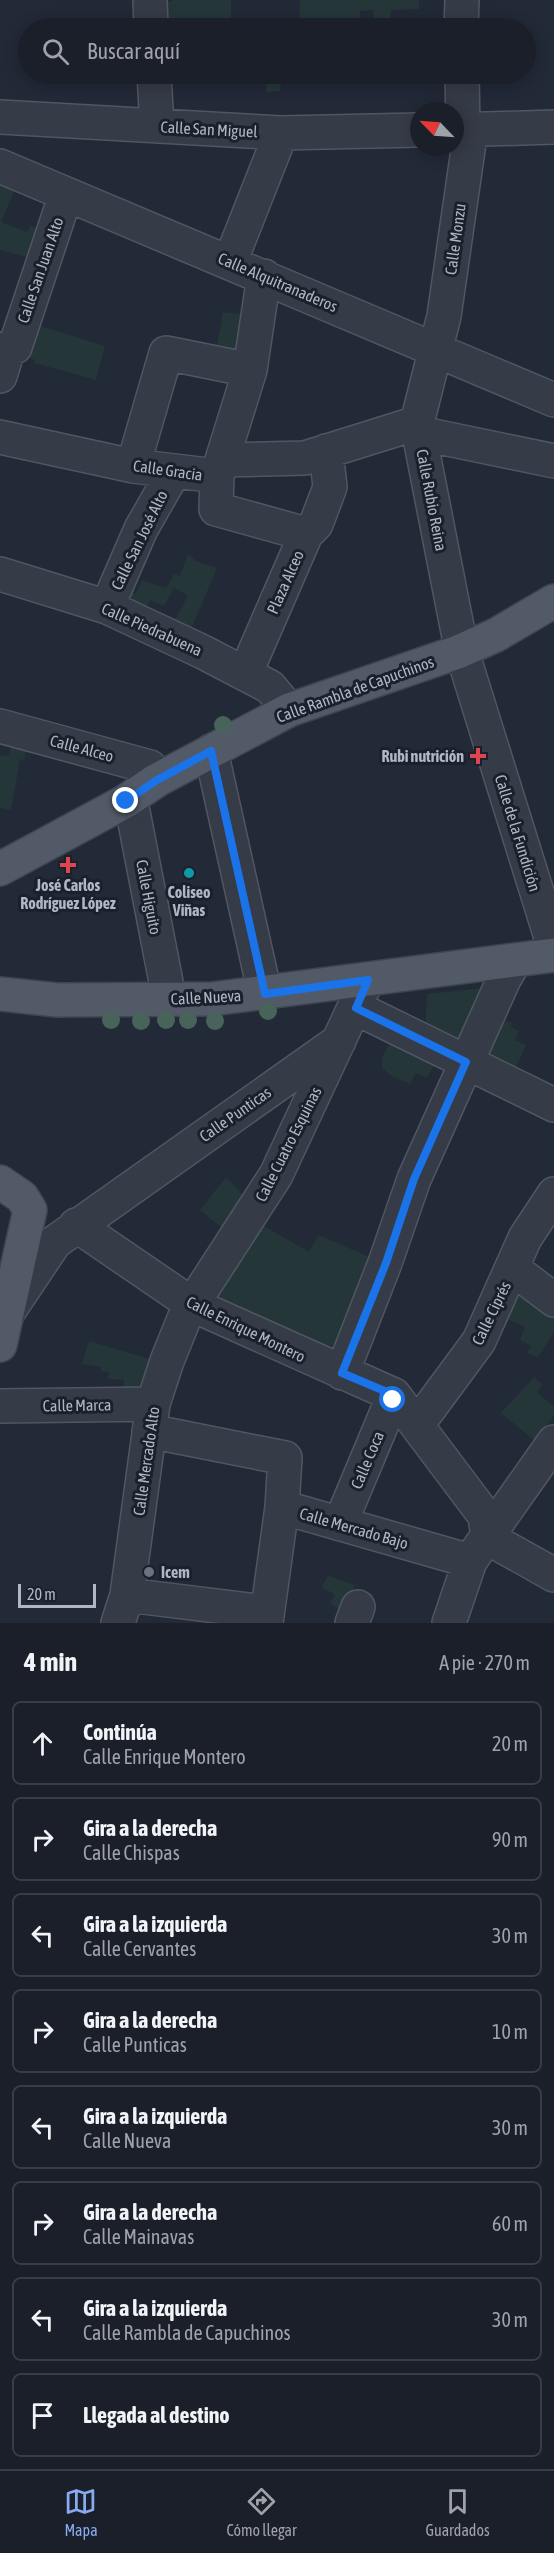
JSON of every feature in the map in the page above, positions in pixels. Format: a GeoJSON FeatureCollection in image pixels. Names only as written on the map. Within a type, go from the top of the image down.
{"type":"FeatureCollection","features":[{"type":"Feature","properties":{"kind":"main road","name":"Calle Rambla de Capuchinos"},"geometry":{"type":"LineString","coordinates":[[0,869],[126,801],[157,780],[290,710],[458,652],[496,635],[554,600]]}},
{"type":"Feature","properties":{"kind":"main road","name":"Calle Nueva"},"geometry":{"type":"LineString","coordinates":[[0,994],[57,1000],[212,999],[265,994],[362,994],[554,955]]}},
{"type":"Feature","properties":{"kind":"main road"},"geometry":{"type":"LineString","coordinates":[[0,1182],[22,1197],[30,1210],[0,1345]]}},
{"type":"Feature","properties":{"kind":"street"},"geometry":{"type":"LineString","coordinates":[[150,0],[151,18]]}},
{"type":"Feature","properties":{"kind":"street"},"geometry":{"type":"LineString","coordinates":[[461,18],[462,0]]}},
{"type":"Feature","properties":{"kind":"street"},"geometry":{"type":"LineString","coordinates":[[155,84],[157,126]]}},
{"type":"Feature","properties":{"kind":"street","name":"Calle Monzu"},"geometry":{"type":"LineString","coordinates":[[462,84],[463,102]]}},
{"type":"Feature","properties":{"kind":"street","name":"Calle San Miguel"},"geometry":{"type":"LineString","coordinates":[[0,117],[281,133],[410,130]]}},
{"type":"Feature","properties":{"kind":"street"},"geometry":{"type":"LineString","coordinates":[[464,129],[554,127]]}},
{"type":"Feature","properties":{"kind":"street"},"geometry":{"type":"LineString","coordinates":[[230,262],[281,133]]}},
{"type":"Feature","properties":{"kind":"street","name":"Calle Monzu"},"geometry":{"type":"LineString","coordinates":[[434,348],[444,316],[460,156]]}},
{"type":"Feature","properties":{"kind":"street","name":"Calle Alquitranaderos"},"geometry":{"type":"LineString","coordinates":[[0,166],[554,400]]}},
{"type":"Feature","properties":{"kind":"street","name":"Calle San Juan Alto"},"geometry":{"type":"LineString","coordinates":[[3,356],[15,347],[66,194]]}},
{"type":"Feature","properties":{"kind":"street"},"geometry":{"type":"LineString","coordinates":[[219,468],[250,370],[264,276]]}},
{"type":"Feature","properties":{"kind":"street","name":"Calle Rubio Reina"},"geometry":{"type":"LineString","coordinates":[[434,348],[418,428],[459,636],[458,652]]}},
{"type":"Feature","properties":{"kind":"street"},"geometry":{"type":"LineString","coordinates":[[133,466],[166,353],[250,370]]}},
{"type":"Feature","properties":{"kind":"street"},"geometry":{"type":"LineString","coordinates":[[418,428],[554,461]]}},
{"type":"Feature","properties":{"kind":"street","name":"Calle Gracia"},"geometry":{"type":"LineString","coordinates":[[0,437],[172,473],[305,458],[418,428]]}},
{"type":"Feature","properties":{"kind":"street"},"geometry":{"type":"LineString","coordinates":[[306,534],[315,524],[330,487],[326,452]]}},
{"type":"Feature","properties":{"kind":"street","name":"Plaza Alceo"},"geometry":{"type":"LineString","coordinates":[[219,468],[216,508],[306,534],[246,672]]}},
{"type":"Feature","properties":{"kind":"street","name":"Calle San José Alto"},"geometry":{"type":"LineString","coordinates":[[107,607],[141,529],[172,473]]}},
{"type":"Feature","properties":{"kind":"street","name":"Calle Piedrabuena"},"geometry":{"type":"LineString","coordinates":[[0,574],[107,607],[246,672],[270,687],[290,710]]}},
{"type":"Feature","properties":{"kind":"street","name":"Calle de la Fundición"},"geometry":{"type":"LineString","coordinates":[[458,652],[467,668],[554,947]]}},
{"type":"Feature","properties":{"kind":"street","name":"Calle Alceo"},"geometry":{"type":"LineString","coordinates":[[0,726],[150,767],[157,780]]}},
{"type":"Feature","properties":{"kind":"street"},"geometry":{"type":"LineString","coordinates":[[211,751],[265,994]]}},
{"type":"Feature","properties":{"kind":"street","name":"Calle Higuito"},"geometry":{"type":"LineString","coordinates":[[133,812],[166,982]]}},
{"type":"Feature","properties":{"kind":"street"},"geometry":{"type":"LineString","coordinates":[[342,1373],[386,1263],[414,1179],[514,962]]}},
{"type":"Feature","properties":{"kind":"street"},"geometry":{"type":"LineString","coordinates":[[362,994],[466,1062],[554,1105]]}},
{"type":"Feature","properties":{"kind":"street","name":"Calle Punticas"},"geometry":{"type":"LineString","coordinates":[[8,1312],[55,1242],[339,1041],[362,994]]}},
{"type":"Feature","properties":{"kind":"street","name":"Calle Cuatro Esquinas"},"geometry":{"type":"LineString","coordinates":[[193,1305],[276,1175],[339,1041]]}},
{"type":"Feature","properties":{"kind":"street","name":"Calle Ciprés"},"geometry":{"type":"LineString","coordinates":[[417,1425],[479,1341],[525,1238],[554,1194]]}},
{"type":"Feature","properties":{"kind":"street","name":"Calle Enrique Montero"},"geometry":{"type":"LineString","coordinates":[[75,1226],[193,1305],[394,1395],[485,1516],[479,1549]]}},
{"type":"Feature","properties":{"kind":"street"},"geometry":{"type":"LineString","coordinates":[[512,1268],[554,1300]]}},
{"type":"Feature","properties":{"kind":"street","name":"Calle Mercado Alto"},"geometry":{"type":"LineString","coordinates":[[123,1609],[151,1418],[167,1361],[193,1305]]}},
{"type":"Feature","properties":{"kind":"street","name":"Calle Coca"},"geometry":{"type":"LineString","coordinates":[[340,1524],[394,1395]]}},
{"type":"Feature","properties":{"kind":"street","name":"Calle Marca"},"geometry":{"type":"LineString","coordinates":[[0,1406],[151,1418],[285,1458],[282,1507]]}},
{"type":"Feature","properties":{"kind":"street"},"geometry":{"type":"LineString","coordinates":[[449,1623],[479,1549],[554,1442]]}},
{"type":"Feature","properties":{"kind":"street","name":"Calle Mercado Bajo"},"geometry":{"type":"LineString","coordinates":[[266,1617],[282,1507],[340,1524],[479,1549],[554,1575]]}},
{"type":"Feature","properties":{"kind":"street"},"geometry":{"type":"LineString","coordinates":[[123,1609],[266,1617]]}},
{"type":"Feature","properties":{"kind":"shaded area"},"geometry":{"type":"Polygon","coordinates":[[[175,0],[231,0],[231,18],[162,18],[161,3],[175,0]]]}},
{"type":"Feature","properties":{"kind":"shaded area"},"geometry":{"type":"Polygon","coordinates":[[[300,0],[419,0],[419,9],[391,10],[390,18],[374,18],[373,10],[360,11],[360,18],[299,18],[300,0]]]}},
{"type":"Feature","properties":{"kind":"shaded area"},"geometry":{"type":"Polygon","coordinates":[[[266,84],[281,84],[280,91],[266,92],[266,84]]]}},
{"type":"Feature","properties":{"kind":"shaded area"},"geometry":{"type":"Polygon","coordinates":[[[0,173],[18,182],[1,222],[27,232],[31,226],[45,232],[36,259],[0,250],[0,173]]]}},
{"type":"Feature","properties":{"kind":"shaded area"},"geometry":{"type":"Polygon","coordinates":[[[223,312],[251,315],[247,362],[215,357],[223,312]]]}},
{"type":"Feature","properties":{"kind":"shaded area"},"geometry":{"type":"Polygon","coordinates":[[[31,323],[105,346],[96,380],[34,363],[35,360],[21,355],[31,323]]]}},
{"type":"Feature","properties":{"kind":"shaded area"},"geometry":{"type":"Polygon","coordinates":[[[188,554],[196,561],[217,568],[190,632],[173,624],[188,595],[174,588],[164,606],[150,600],[144,612],[115,601],[120,588],[136,594],[142,580],[166,588],[174,574],[180,576],[188,554]]]}},
{"type":"Feature","properties":{"kind":"shaded area"},"geometry":{"type":"Polygon","coordinates":[[[13,740],[27,744],[24,760],[20,759],[11,810],[0,808],[0,755],[8,756],[13,740]]]}},
{"type":"Feature","properties":{"kind":"shaded area"},"geometry":{"type":"Polygon","coordinates":[[[492,987],[463,1050],[425,1032],[427,994],[492,987]]]}},
{"type":"Feature","properties":{"kind":"shaded area"},"geometry":{"type":"Polygon","coordinates":[[[512,1001],[505,1020],[512,1023],[511,1027],[519,1031],[515,1040],[526,1045],[512,1077],[475,1059],[500,1002],[512,1001]]]}},
{"type":"Feature","properties":{"kind":"shaded area"},"geometry":{"type":"Polygon","coordinates":[[[392,1038],[440,1056],[427,1078],[416,1073],[410,1084],[393,1077],[382,1068],[382,1058],[392,1038]]]}},
{"type":"Feature","properties":{"kind":"shaded area"},"geometry":{"type":"Polygon","coordinates":[[[226,1177],[249,1201],[227,1232],[200,1210],[226,1177]]]}},
{"type":"Feature","properties":{"kind":"shaded area"},"geometry":{"type":"Polygon","coordinates":[[[257,1222],[309,1252],[318,1235],[379,1261],[337,1358],[212,1298],[257,1222]]]}},
{"type":"Feature","properties":{"kind":"shaded area"},"geometry":{"type":"Polygon","coordinates":[[[525,1289],[554,1311],[554,1332],[538,1357],[527,1353],[531,1346],[520,1340],[525,1327],[499,1315],[525,1289]]]}},
{"type":"Feature","properties":{"kind":"shaded area"},"geometry":{"type":"Polygon","coordinates":[[[89,1341],[156,1361],[147,1396],[122,1398],[124,1380],[108,1379],[109,1372],[101,1371],[101,1367],[82,1364],[89,1341]]]}},
{"type":"Feature","properties":{"kind":"shaded area"},"geometry":{"type":"Polygon","coordinates":[[[534,1377],[543,1385],[537,1392],[554,1407],[554,1415],[536,1442],[501,1413],[534,1377]]]}},
{"type":"Feature","properties":{"kind":"shaded area"},"geometry":{"type":"Polygon","coordinates":[[[327,1577],[355,1585],[343,1611],[330,1604],[335,1594],[322,1588],[327,1577]]]}},
{"type":"Feature","properties":{"kind":"place","name":"Rubi nutrición"},"geometry":{"type":"Point","coordinates":[478,756]}},
{"type":"Feature","properties":{"kind":"place","name":"José Carlos Rodríguez López"},"geometry":{"type":"Point","coordinates":[68,865]}},
{"type":"Feature","properties":{"kind":"place","name":"Coliseo Viñas"},"geometry":{"type":"Point","coordinates":[189,873]}},
{"type":"Feature","properties":{"kind":"place","name":"Icem"},"geometry":{"type":"Point","coordinates":[149,1572]}},
{"type":"Feature","properties":{"kind":"route"},"geometry":{"type":"LineString","coordinates":[[126,801],[157,780],[211,751],[265,994],[368,980],[356,1008],[466,1062],[414,1179],[386,1263],[342,1373],[394,1395],[393,1400]]}}]}
